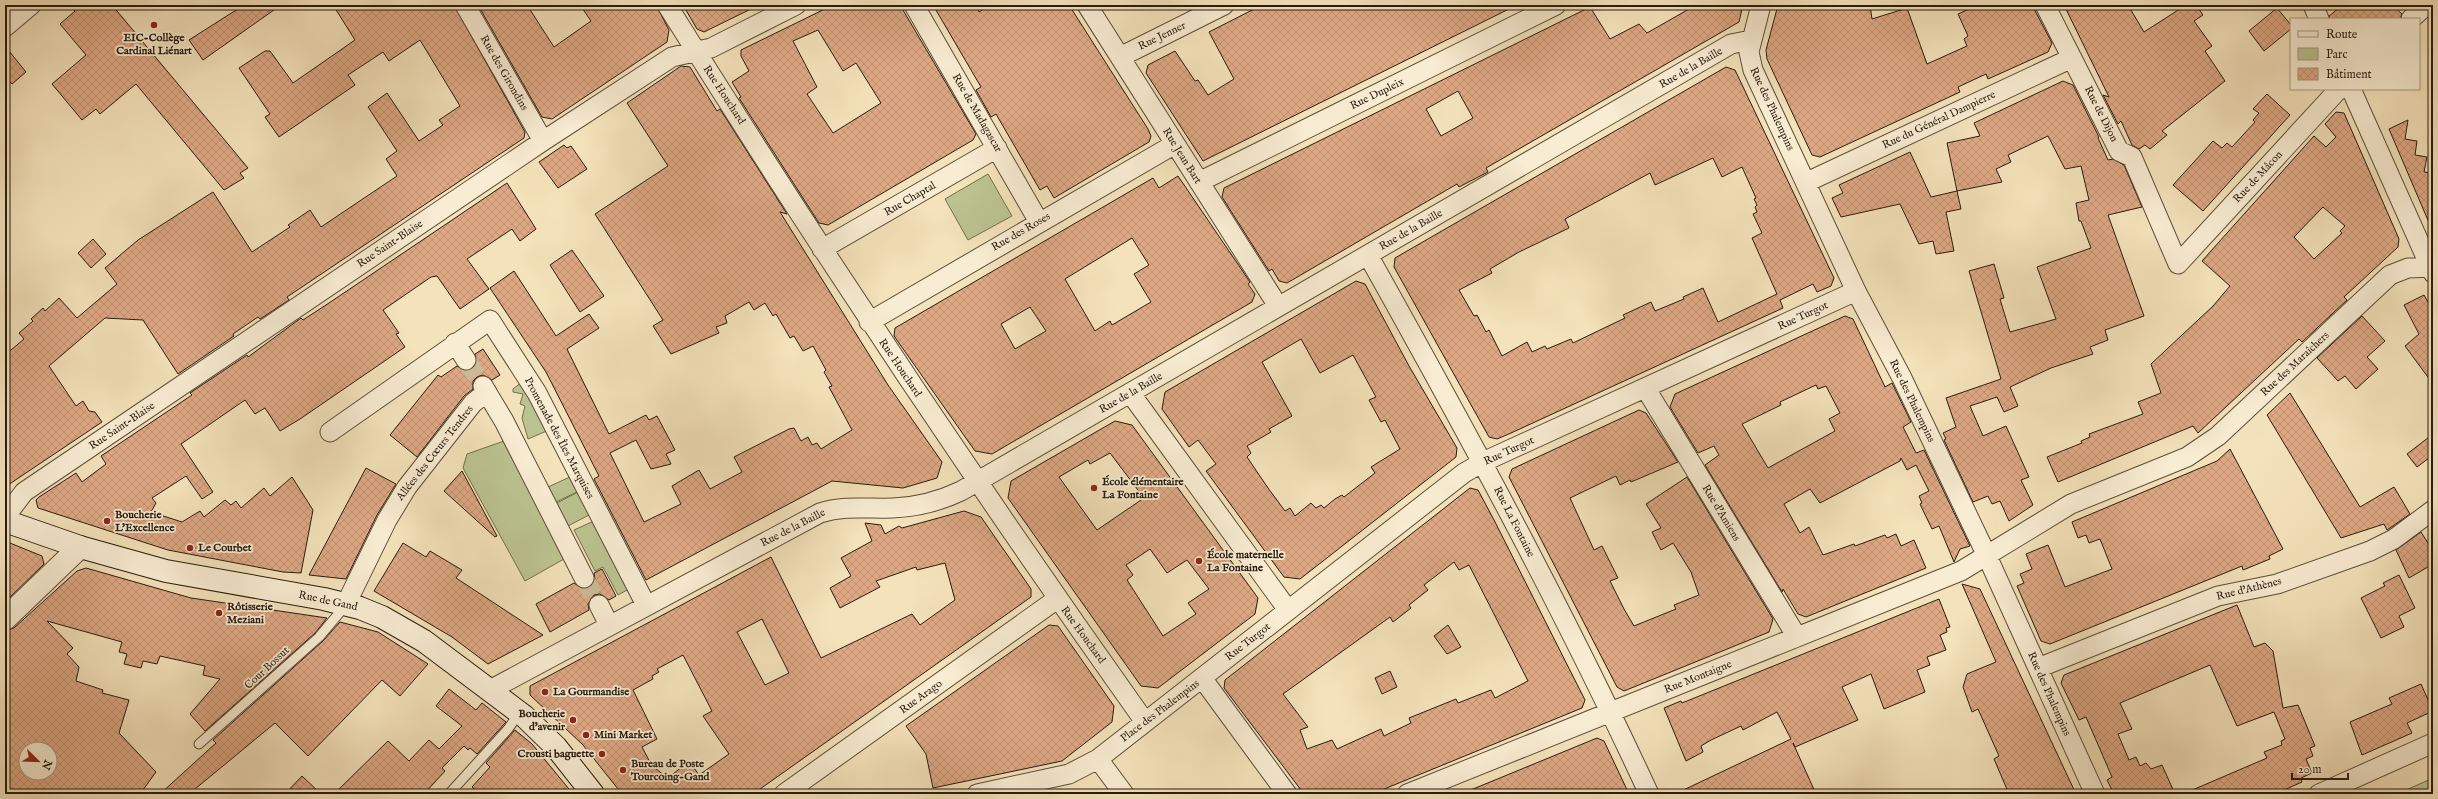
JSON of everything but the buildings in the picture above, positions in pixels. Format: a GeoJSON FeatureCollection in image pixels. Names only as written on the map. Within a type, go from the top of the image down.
{"type":"FeatureCollection","features":[{"type":"Feature","properties":{"kind":"main road","name":"Rue de Gand"},"geometry":{"type":"LineString","coordinates":[[5,521],[80,547],[184,575],[346,604],[382,617],[408,631],[520,712],[556,747],[593,794]]}},
{"type":"Feature","properties":{"kind":"main road"},"geometry":{"type":"LineString","coordinates":[[5,619],[80,547]]}},
{"type":"Feature","properties":{"kind":"street"},"geometry":{"type":"LineString","coordinates":[[5,27],[31,5]]}},
{"type":"Feature","properties":{"kind":"street","name":"Rue des Girondins"},"geometry":{"type":"LineString","coordinates":[[465,5],[543,141]]}},
{"type":"Feature","properties":{"kind":"street","name":"Rue Houchard"},"geometry":{"type":"LineString","coordinates":[[667,5],[869,322],[1057,599],[1145,722]]}},
{"type":"Feature","properties":{"kind":"street","name":"Rue Saint-Blaise"},"geometry":{"type":"LineString","coordinates":[[5,517],[24,492],[543,141],[672,57],[721,43],[796,5]]}},
{"type":"Feature","properties":{"kind":"street","name":"Rue de Madagascar"},"geometry":{"type":"LineString","coordinates":[[914,5],[1039,222]]}},
{"type":"Feature","properties":{"kind":"street","name":"Rue Jean Bart"},"geometry":{"type":"LineString","coordinates":[[1088,5],[1122,56],[1175,144],[1278,306]]}},
{"type":"Feature","properties":{"kind":"street","name":"Rue Jenner"},"geometry":{"type":"LineString","coordinates":[[1122,56],[1224,5]]}},
{"type":"Feature","properties":{"kind":"street","name":"Rue Dupleix"},"geometry":{"type":"LineString","coordinates":[[1199,182],[1556,5]]}},
{"type":"Feature","properties":{"kind":"street","name":"Rue des Phalempins"},"geometry":{"type":"LineString","coordinates":[[1760,5],[1751,40],[1750,57],[1754,70],[1856,291],[1902,378],[1987,556],[2095,794]]}},
{"type":"Feature","properties":{"kind":"street","name":"Rue de Dijon"},"geometry":{"type":"LineString","coordinates":[[2045,5],[2119,151],[2132,158],[2178,264]]}},
{"type":"Feature","properties":{"kind":"street"},"geometry":{"type":"LineString","coordinates":[[2313,5],[2319,18]]}},
{"type":"Feature","properties":{"kind":"street"},"geometry":{"type":"LineString","coordinates":[[2412,18],[2426,5]]}},
{"type":"Feature","properties":{"kind":"street","name":"Rue de la Baille"},"geometry":{"type":"LineString","coordinates":[[490,690],[820,513],[841,508],[893,508],[920,505],[950,496],[977,483],[1132,394],[1278,306],[1731,44],[1751,40]]}},
{"type":"Feature","properties":{"kind":"street","name":"Rue du Général Dampierre"},"geometry":{"type":"LineString","coordinates":[[1807,182],[2072,58]]}},
{"type":"Feature","properties":{"kind":"street","name":"Rue de Mâcon"},"geometry":{"type":"LineString","coordinates":[[2178,264],[2338,90]]}},
{"type":"Feature","properties":{"kind":"street","name":"Rue des Maraîchers"},"geometry":{"type":"LineString","coordinates":[[1987,556],[2071,504],[2187,457],[2203,448],[2224,431],[2390,275],[2408,268],[2432,269],[2350,90]]}},
{"type":"Feature","properties":{"kind":"street","name":"Rue des Roses"},"geometry":{"type":"LineString","coordinates":[[869,322],[1175,144]]}},
{"type":"Feature","properties":{"kind":"street","name":"Rue Chaptal"},"geometry":{"type":"LineString","coordinates":[[822,250],[997,148]]}},
{"type":"Feature","properties":{"kind":"street","name":"Rue La Fontaine"},"geometry":{"type":"LineString","coordinates":[[1368,254],[1483,462],[1611,712],[1649,794]]}},
{"type":"Feature","properties":{"kind":"street","name":"Rue Turgot"},"geometry":{"type":"LineString","coordinates":[[1202,678],[1464,473],[1483,462],[1646,389],[1856,291]]}},
{"type":"Feature","properties":{"kind":"street","name":"Promenade des Îles Marquises"},"geometry":{"type":"LineString","coordinates":[[330,432],[455,343],[490,320],[542,401],[646,605]]}},
{"type":"Feature","properties":{"kind":"street"},"geometry":{"type":"LineString","coordinates":[[455,343],[466,360]]}},
{"type":"Feature","properties":{"kind":"street","name":"Allées des Cœurs Tendres"},"geometry":{"type":"LineString","coordinates":[[346,604],[402,494],[485,389],[584,578]]}},
{"type":"Feature","properties":{"kind":"street","name":"Rue d'Amiens"},"geometry":{"type":"LineString","coordinates":[[1646,389],[1797,637]]}},
{"type":"Feature","properties":{"kind":"street"},"geometry":{"type":"LineString","coordinates":[[1132,394],[1288,610]]}},
{"type":"Feature","properties":{"kind":"street","name":"Rue d'Athènes"},"geometry":{"type":"LineString","coordinates":[[2038,668],[2218,596],[2264,588],[2370,551],[2394,539],[2433,510]]}},
{"type":"Feature","properties":{"kind":"street","name":"Rue Montaigne"},"geometry":{"type":"LineString","coordinates":[[1407,794],[1961,571],[1987,556]]}},
{"type":"Feature","properties":{"kind":"street","name":"Rue Arago"},"geometry":{"type":"LineString","coordinates":[[784,794],[1057,599]]}},
{"type":"Feature","properties":{"kind":"street"},"geometry":{"type":"LineString","coordinates":[[599,605],[609,625]]}},
{"type":"Feature","properties":{"kind":"street","name":"Place des Phalempins"},"geometry":{"type":"LineString","coordinates":[[977,794],[1069,774],[1098,759],[1202,678],[1286,794]]}},
{"type":"Feature","properties":{"kind":"street"},"geometry":{"type":"LineString","coordinates":[[2319,794],[2433,743]]}},
{"type":"Feature","properties":{"kind":"street"},"geometry":{"type":"LineString","coordinates":[[1098,759],[1124,794]]}},
{"type":"Feature","properties":{"kind":"lane","name":"Cour Bossut"},"geometry":{"type":"LineString","coordinates":[[199,744],[320,637],[346,604]]}},
{"type":"Feature","properties":{"kind":"lane"},"geometry":{"type":"LineString","coordinates":[[449,794],[508,729],[520,712]]}},
{"type":"Feature","properties":{"kind":"green space"},"geometry":{"type":"Polygon","coordinates":[[[988,174],[1012,216],[968,240],[945,199],[988,174]]]}},
{"type":"Feature","properties":{"kind":"green space"},"geometry":{"type":"Polygon","coordinates":[[[522,382],[549,430],[528,439],[522,418],[525,406],[520,404],[523,394],[513,392],[513,389],[522,382]]]}},
{"type":"Feature","properties":{"kind":"green space"},"geometry":{"type":"Polygon","coordinates":[[[504,441],[564,559],[525,581],[463,468],[467,454],[504,441]]]}},
{"type":"Feature","properties":{"kind":"green space"},"geometry":{"type":"Polygon","coordinates":[[[572,476],[579,491],[556,502],[548,487],[572,476]]]}},
{"type":"Feature","properties":{"kind":"green space"},"geometry":{"type":"Polygon","coordinates":[[[580,491],[591,514],[566,527],[555,504],[580,491]]]}},
{"type":"Feature","properties":{"kind":"green space"},"geometry":{"type":"Polygon","coordinates":[[[594,521],[629,589],[618,595],[603,567],[595,571],[574,530],[594,521]]]}},
{"type":"Feature","properties":{"kind":"green space"},"geometry":{"type":"Polygon","coordinates":[[[2433,778],[2433,794],[2397,794],[2433,778]]]}},
{"type":"Feature","properties":{"kind":"tunnel"},"geometry":{"type":"LineString","coordinates":[[466,360],[483,386]]}},
{"type":"Feature","properties":{"kind":"tunnel"},"geometry":{"type":"LineString","coordinates":[[584,578],[599,605]]}},
{"type":"Feature","properties":{"kind":"place","name":"EIC-Collège Cardinal Liénart"},"geometry":{"type":"Point","coordinates":[154,25]}},
{"type":"Feature","properties":{"kind":"place","name":"École élémentaire La Fontaine"},"geometry":{"type":"Point","coordinates":[1094,488]}},
{"type":"Feature","properties":{"kind":"place","name":"Boucherie L'Excellence"},"geometry":{"type":"Point","coordinates":[107,521]}},
{"type":"Feature","properties":{"kind":"place","name":"Le Courbet"},"geometry":{"type":"Point","coordinates":[190,548]}},
{"type":"Feature","properties":{"kind":"place","name":"École maternelle La Fontaine"},"geometry":{"type":"Point","coordinates":[1199,561]}},
{"type":"Feature","properties":{"kind":"place","name":"Rôtisserie Meziani"},"geometry":{"type":"Point","coordinates":[219,613]}},
{"type":"Feature","properties":{"kind":"place","name":"La Gourmandise"},"geometry":{"type":"Point","coordinates":[545,692]}},
{"type":"Feature","properties":{"kind":"place","name":"Boucherie d'avenir"},"geometry":{"type":"Point","coordinates":[573,720]}},
{"type":"Feature","properties":{"kind":"place","name":"Mini Market"},"geometry":{"type":"Point","coordinates":[586,735]}},
{"type":"Feature","properties":{"kind":"place","name":"Crousti baguette"},"geometry":{"type":"Point","coordinates":[602,754]}},
{"type":"Feature","properties":{"kind":"place","name":"Bureau de Poste Tourcoing-Gand"},"geometry":{"type":"Point","coordinates":[623,770]}}]}
